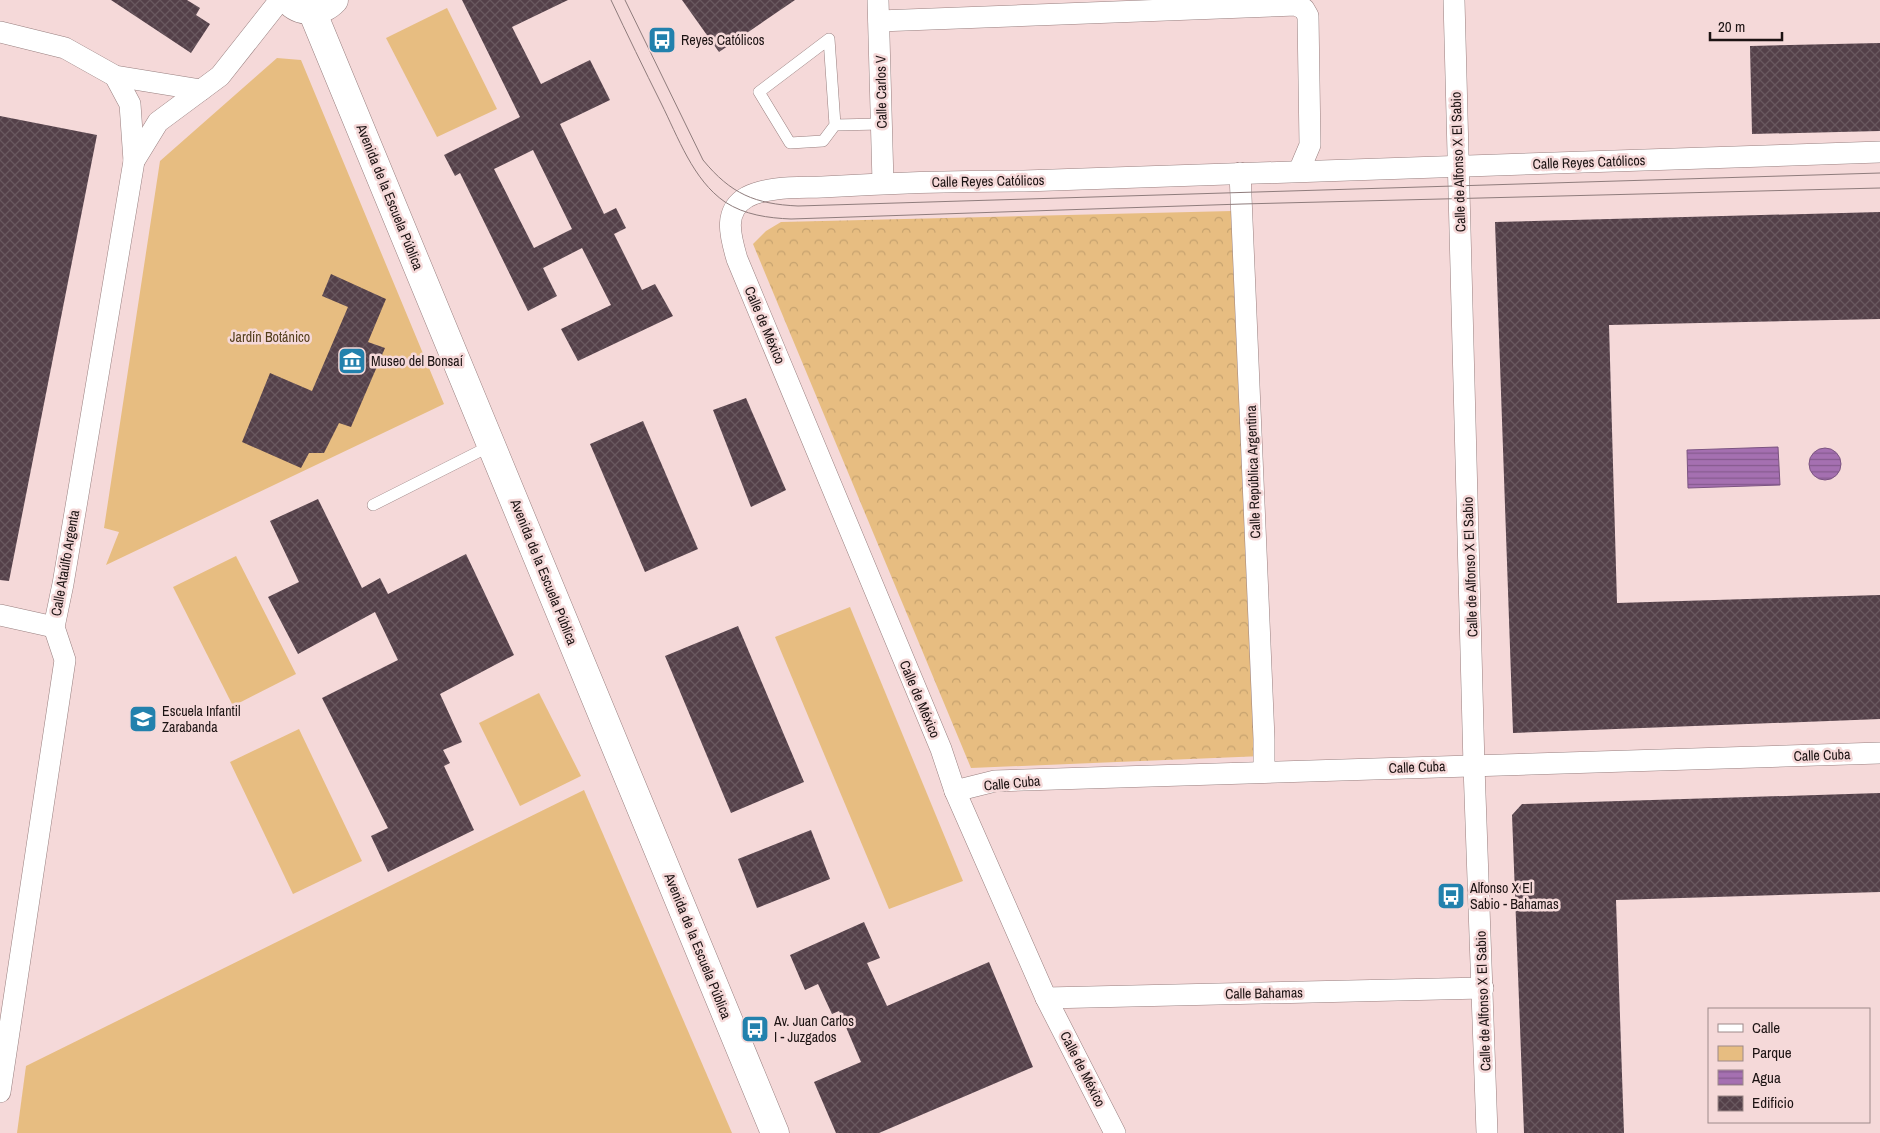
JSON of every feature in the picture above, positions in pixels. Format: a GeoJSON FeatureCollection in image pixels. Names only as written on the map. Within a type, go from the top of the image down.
{"type":"FeatureCollection","features":[{"type":"Feature","properties":{"kind":"street","name":"Calle Ataúlfo Argenta"},"geometry":{"type":"LineString","coordinates":[[0,1092],[65,660],[54,627],[63,584],[134,161],[158,122],[220,76],[280,0]]}},
{"type":"Feature","properties":{"kind":"street","name":"Calle Carlos V"},"geometry":{"type":"LineString","coordinates":[[878,0],[883,183]]}},
{"type":"Feature","properties":{"kind":"street","name":"Calle de Alfonso X El Sabio"},"geometry":{"type":"LineString","coordinates":[[1454,0],[1474,766],[1487,1133]]}},
{"type":"Feature","properties":{"kind":"street","name":"Avenida de la Escuela Pública"},"geometry":{"type":"LineString","coordinates":[[311,4],[775,1133]]}},
{"type":"Feature","properties":{"kind":"street"},"geometry":{"type":"LineString","coordinates":[[879,21],[1296,5],[1304,9],[1308,16],[1310,145],[1299,171]]}},
{"type":"Feature","properties":{"kind":"street"},"geometry":{"type":"LineString","coordinates":[[0,32],[66,48],[116,76],[201,90]]}},
{"type":"Feature","properties":{"kind":"street"},"geometry":{"type":"LineString","coordinates":[[116,76],[130,104],[134,161]]}},
{"type":"Feature","properties":{"kind":"street","name":"Calle Reyes Católicos"},"geometry":{"type":"LineString","coordinates":[[737,258],[729,230],[730,220],[736,208],[746,197],[766,191],[883,183],[1024,181],[1880,152]]}},
{"type":"Feature","properties":{"kind":"street","name":"Calle República Argentina"},"geometry":{"type":"LineString","coordinates":[[1240,173],[1264,772]]}},
{"type":"Feature","properties":{"kind":"street","name":"Calle de México"},"geometry":{"type":"LineString","coordinates":[[737,258],[941,749],[955,792],[1046,998],[1115,1133]]}},
{"type":"Feature","properties":{"kind":"street"},"geometry":{"type":"LineString","coordinates":[[0,616],[54,627]]}},
{"type":"Feature","properties":{"kind":"street","name":"Calle Cuba"},"geometry":{"type":"LineString","coordinates":[[955,792],[994,781],[1880,753]]}},
{"type":"Feature","properties":{"kind":"street","name":"Calle Bahamas"},"geometry":{"type":"LineString","coordinates":[[1046,998],[1482,988]]}},
{"type":"Feature","properties":{"kind":"lane"},"geometry":{"type":"LineString","coordinates":[[829,39],[834,125],[823,141],[790,143],[759,92],[829,39]]}},
{"type":"Feature","properties":{"kind":"lane"},"geometry":{"type":"LineString","coordinates":[[834,125],[882,124]]}},
{"type":"Feature","properties":{"kind":"lane"},"geometry":{"type":"LineString","coordinates":[[373,505],[492,445]]}},
{"type":"Feature","properties":{"kind":"green space"},"geometry":{"type":"Polygon","coordinates":[[[447,8],[497,109],[437,137],[386,38],[447,8]]]}},
{"type":"Feature","properties":{"kind":"green space","name":"Jardín Botánico"},"geometry":{"type":"Polygon","coordinates":[[[277,58],[301,60],[444,404],[106,565],[119,532],[104,528],[160,161],[277,58]]]}},
{"type":"Feature","properties":{"kind":"green space"},"geometry":{"type":"Polygon","coordinates":[[[1232,211],[1263,756],[971,768],[753,244],[766,231],[781,222],[1232,211]]]}},
{"type":"Feature","properties":{"kind":"green space"},"geometry":{"type":"Polygon","coordinates":[[[236,556],[296,674],[233,706],[173,587],[236,556]]]}},
{"type":"Feature","properties":{"kind":"green space"},"geometry":{"type":"Polygon","coordinates":[[[850,607],[963,881],[889,909],[775,637],[850,607]]]}},
{"type":"Feature","properties":{"kind":"green space"},"geometry":{"type":"Polygon","coordinates":[[[539,693],[581,776],[520,806],[479,723],[539,693]]]}},
{"type":"Feature","properties":{"kind":"green space"},"geometry":{"type":"Polygon","coordinates":[[[299,729],[362,861],[293,894],[230,762],[299,729]]]}},
{"type":"Feature","properties":{"kind":"green space"},"geometry":{"type":"Polygon","coordinates":[[[584,790],[732,1133],[17,1133],[26,1066],[584,790]]]}},
{"type":"Feature","properties":{"kind":"water"},"geometry":{"type":"Polygon","coordinates":[[[1778,447],[1780,485],[1688,488],[1687,450],[1778,447]]]}},
{"type":"Feature","properties":{"kind":"water"},"geometry":{"type":"Polygon","coordinates":[[[1825,448],[1837,452],[1841,464],[1837,476],[1825,480],[1813,476],[1809,464],[1813,452],[1825,448]]]}},
{"type":"Feature","properties":{"kind":"building"},"geometry":{"type":"Polygon","coordinates":[[[111,0],[187,0],[200,8],[196,15],[210,24],[191,53],[111,0]]]}},
{"type":"Feature","properties":{"kind":"building"},"geometry":{"type":"Polygon","coordinates":[[[462,0],[568,0],[512,27],[541,84],[590,60],[610,100],[560,124],[604,214],[616,208],[626,228],[614,234],[642,290],[655,284],[673,316],[578,361],[561,329],[611,305],[582,248],[543,268],[557,296],[528,311],[460,173],[455,176],[444,155],[520,117],[462,0]],[[533,150],[494,169],[534,248],[572,229],[533,150]]]}},
{"type":"Feature","properties":{"kind":"building"},"geometry":{"type":"Polygon","coordinates":[[[682,0],[795,0],[719,52],[682,0]]]}},
{"type":"Feature","properties":{"kind":"building"},"geometry":{"type":"Polygon","coordinates":[[[1880,43],[1880,131],[1752,134],[1750,46],[1880,43]]]}},
{"type":"Feature","properties":{"kind":"building"},"geometry":{"type":"Polygon","coordinates":[[[0,116],[97,135],[9,581],[0,580],[0,116]]]}},
{"type":"Feature","properties":{"kind":"building"},"geometry":{"type":"Polygon","coordinates":[[[1880,212],[1880,319],[1609,325],[1617,603],[1880,595],[1880,719],[1513,733],[1495,222],[1880,212]]]}},
{"type":"Feature","properties":{"kind":"building","name":"Museo del Bonsaí"},"geometry":{"type":"Polygon","coordinates":[[[331,274],[386,299],[368,342],[385,348],[351,427],[339,423],[324,453],[309,453],[301,468],[242,442],[270,373],[312,391],[348,307],[322,296],[331,274]]]}},
{"type":"Feature","properties":{"kind":"building"},"geometry":{"type":"Polygon","coordinates":[[[746,398],[786,490],[751,507],[713,410],[746,398]]]}},
{"type":"Feature","properties":{"kind":"building"},"geometry":{"type":"Polygon","coordinates":[[[643,421],[698,549],[645,572],[590,444],[643,421]]]}},
{"type":"Feature","properties":{"kind":"building"},"geometry":{"type":"Polygon","coordinates":[[[318,499],[362,588],[380,578],[388,594],[466,554],[514,655],[440,694],[462,742],[443,750],[450,763],[444,766],[474,830],[388,872],[371,836],[388,828],[322,698],[398,660],[375,612],[298,654],[268,597],[299,582],[270,521],[318,499]]]}},
{"type":"Feature","properties":{"kind":"building"},"geometry":{"type":"Polygon","coordinates":[[[738,626],[804,782],[731,813],[665,656],[738,626]]]}},
{"type":"Feature","properties":{"kind":"building"},"geometry":{"type":"Polygon","coordinates":[[[1880,793],[1880,892],[1616,900],[1624,1133],[1524,1133],[1512,815],[1522,804],[1880,793]]]}},
{"type":"Feature","properties":{"kind":"building"},"geometry":{"type":"Polygon","coordinates":[[[811,830],[830,879],[757,908],[738,859],[811,830]]]}},
{"type":"Feature","properties":{"kind":"building"},"geometry":{"type":"Polygon","coordinates":[[[864,922],[880,958],[867,963],[887,1006],[989,962],[1033,1067],[879,1133],[836,1133],[814,1082],[861,1062],[839,1011],[832,1014],[818,984],[805,990],[790,955],[864,922]]]}},
{"type":"Feature","properties":{"kind":"tram line"},"geometry":{"type":"LineString","coordinates":[[611,0],[695,170],[714,193],[725,202],[741,210],[765,217],[791,219],[1242,204],[1880,188]]}},
{"type":"Feature","properties":{"kind":"tram line"},"geometry":{"type":"LineString","coordinates":[[625,0],[703,160],[713,172],[734,189],[756,200],[783,205],[1880,173]]}},
{"type":"Feature","properties":{"kind":"place","name":"Reyes Católicos"},"geometry":{"type":"Point","coordinates":[662,40]}},
{"type":"Feature","properties":{"kind":"place","name":"Museo del Bonsaí"},"geometry":{"type":"Point","coordinates":[352,361]}},
{"type":"Feature","properties":{"kind":"place","name":"Escuela Infantil Zarabanda"},"geometry":{"type":"Point","coordinates":[143,719]}},
{"type":"Feature","properties":{"kind":"place","name":"Alfonso X El Sabio - Bahamas"},"geometry":{"type":"Point","coordinates":[1451,896]}},
{"type":"Feature","properties":{"kind":"place","name":"Av. Juan Carlos I - Juzgados"},"geometry":{"type":"Point","coordinates":[755,1029]}}]}
